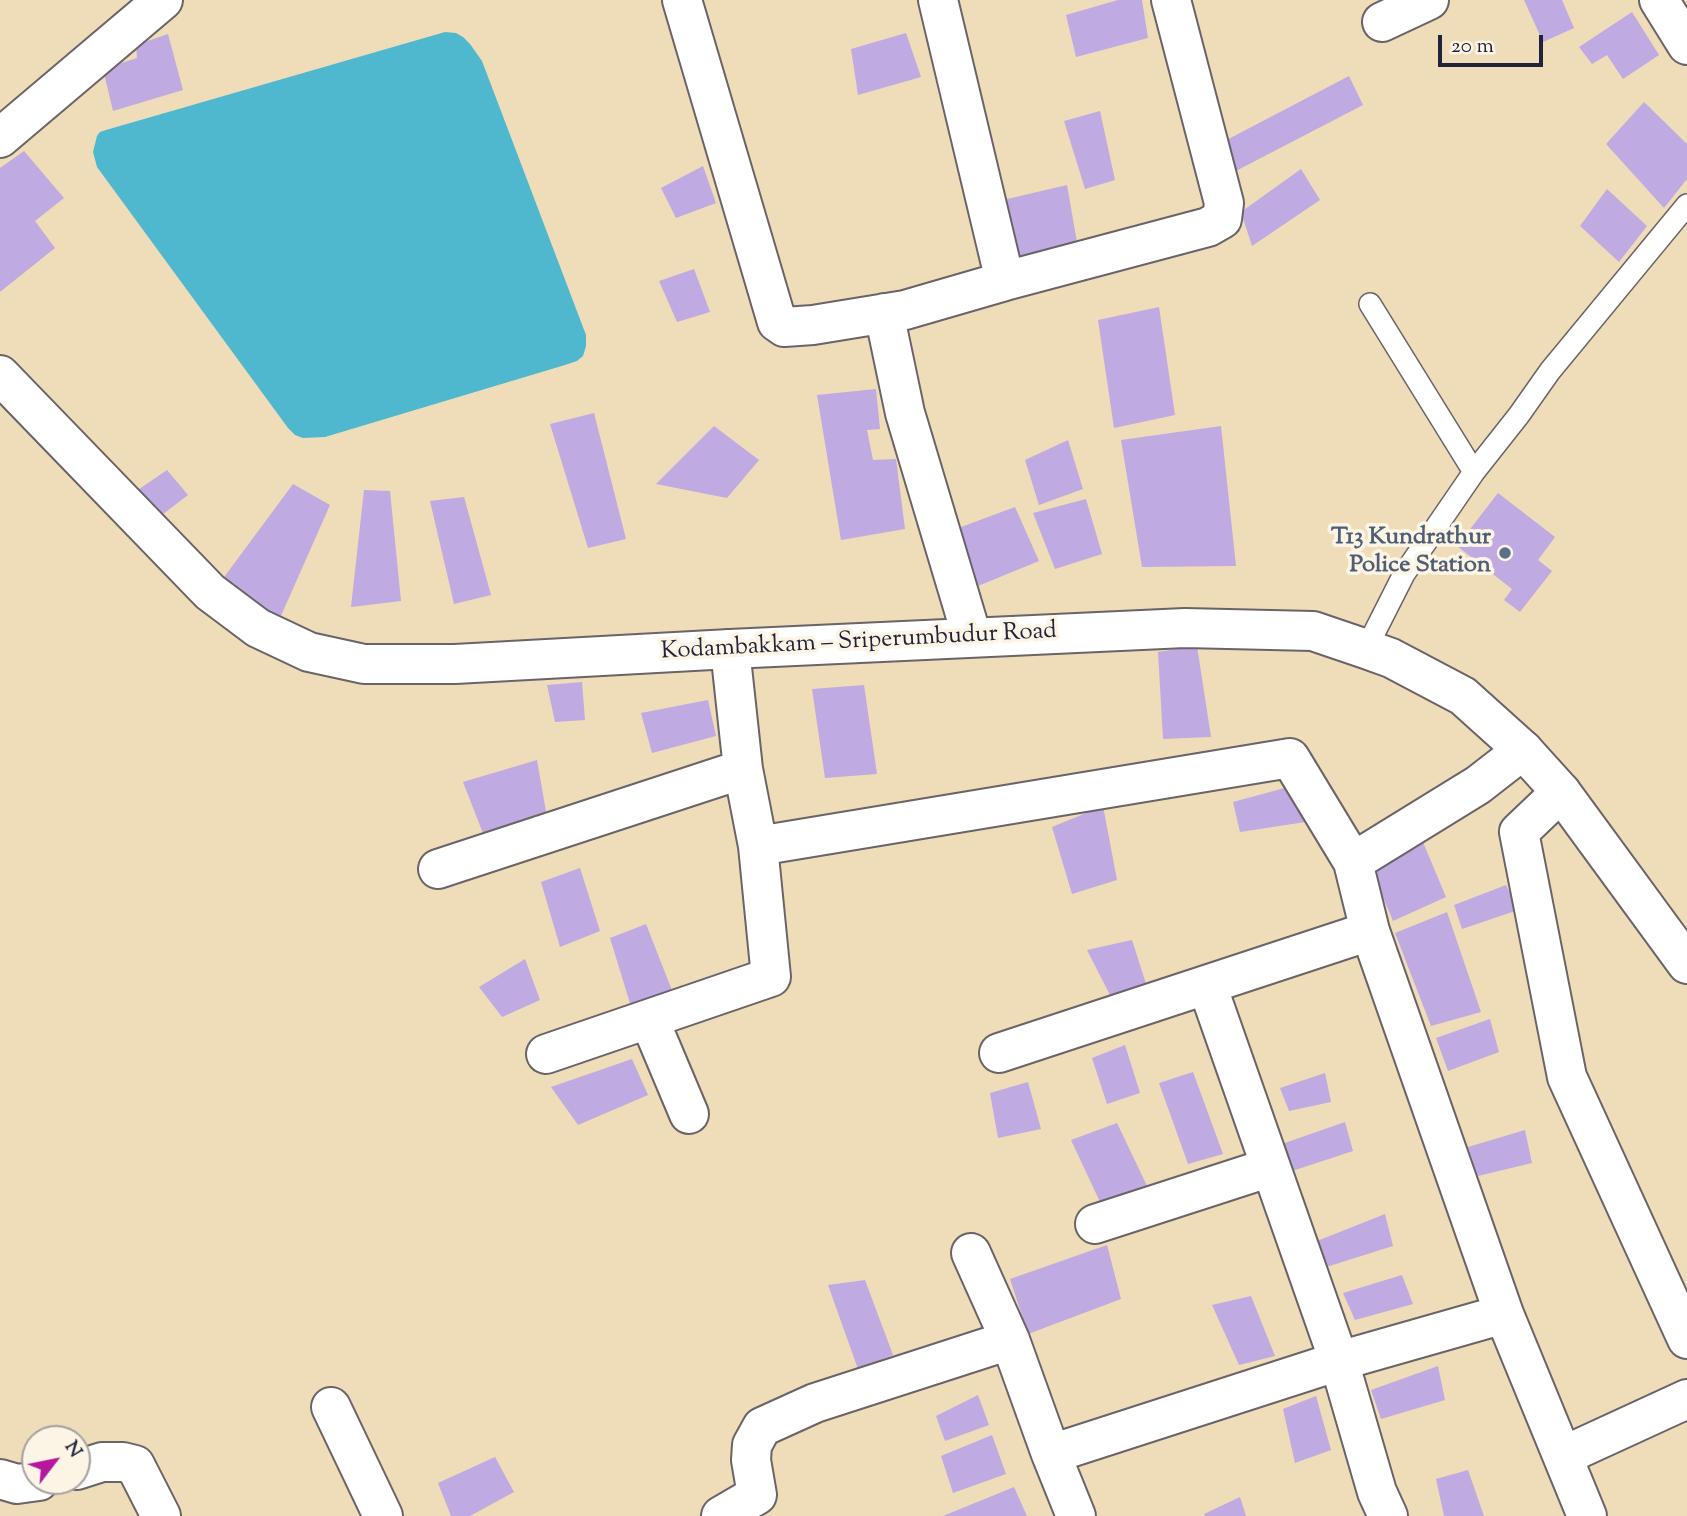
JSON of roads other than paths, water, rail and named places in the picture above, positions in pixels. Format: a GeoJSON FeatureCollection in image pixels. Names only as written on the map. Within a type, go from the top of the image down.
{"type":"FeatureCollection","features":[{"type":"Feature","properties":{"kind":"street"},"geometry":{"type":"LineString","coordinates":[[0,138],[163,0]]}},
{"type":"Feature","properties":{"kind":"street"},"geometry":{"type":"LineString","coordinates":[[682,0],[777,322],[784,327],[905,310],[1208,227],[1223,219],[1224,203],[1171,0]]}},
{"type":"Feature","properties":{"kind":"street"},"geometry":{"type":"LineString","coordinates":[[937,0],[1005,281]]}},
{"type":"Feature","properties":{"kind":"street"},"geometry":{"type":"LineString","coordinates":[[1382,22],[1429,0]]}},
{"type":"Feature","properties":{"kind":"street"},"geometry":{"type":"LineString","coordinates":[[884,313],[905,414],[972,637]]}},
{"type":"Feature","properties":{"kind":"street","name":"Kodambakkam – Sriperumbudur Road"},"geometry":{"type":"LineString","coordinates":[[4,388],[210,592],[258,628],[309,652],[364,664],[455,664],[1185,628],[1313,631],[1391,658],[1463,696],[1522,750],[1561,792],[1685,956]]}},
{"type":"Feature","properties":{"kind":"street"},"geometry":{"type":"LineString","coordinates":[[546,1054],[771,977],[758,846],[743,769],[730,649]]}},
{"type":"Feature","properties":{"kind":"street"},"geometry":{"type":"LineString","coordinates":[[1353,862],[1478,785],[1522,750]]}},
{"type":"Feature","properties":{"kind":"street"},"geometry":{"type":"LineString","coordinates":[[758,846],[1290,758],[1353,862],[1370,931],[1504,1314],[1587,1516]]}},
{"type":"Feature","properties":{"kind":"street"},"geometry":{"type":"LineString","coordinates":[[438,869],[743,769]]}},
{"type":"Feature","properties":{"kind":"street"},"geometry":{"type":"LineString","coordinates":[[1561,792],[1519,832],[1567,1077],[1687,1339]]}},
{"type":"Feature","properties":{"kind":"street"},"geometry":{"type":"LineString","coordinates":[[999,1053],[1370,931]]}},
{"type":"Feature","properties":{"kind":"street"},"geometry":{"type":"LineString","coordinates":[[1207,985],[1339,1361],[1377,1492],[1388,1516]]}},
{"type":"Feature","properties":{"kind":"street"},"geometry":{"type":"LineString","coordinates":[[649,1019],[689,1114]]}},
{"type":"Feature","properties":{"kind":"street"},"geometry":{"type":"LineString","coordinates":[[1095,1224],[1271,1167]]}},
{"type":"Feature","properties":{"kind":"street"},"geometry":{"type":"LineString","coordinates":[[971,1253],[1010,1340],[1076,1516]]}},
{"type":"Feature","properties":{"kind":"street"},"geometry":{"type":"LineString","coordinates":[[1051,1454],[1339,1361],[1504,1314]]}},
{"type":"Feature","properties":{"kind":"street"},"geometry":{"type":"LineString","coordinates":[[721,1516],[757,1495],[751,1460],[752,1445],[762,1427],[815,1403],[1010,1340]]}},
{"type":"Feature","properties":{"kind":"street"},"geometry":{"type":"LineString","coordinates":[[1563,1456],[1687,1399]]}},
{"type":"Feature","properties":{"kind":"street"},"geometry":{"type":"LineString","coordinates":[[331,1408],[383,1516]]}},
{"type":"Feature","properties":{"kind":"street"},"geometry":{"type":"LineString","coordinates":[[91,1466],[102,1462],[135,1465],[160,1516]]}},
{"type":"Feature","properties":{"kind":"street"},"geometry":{"type":"LineString","coordinates":[[0,1479],[21,1483]]}},
{"type":"Feature","properties":{"kind":"lane"},"geometry":{"type":"LineString","coordinates":[[1366,649],[1404,574],[1474,472],[1550,371],[1687,205]]}},
{"type":"Feature","properties":{"kind":"lane"},"geometry":{"type":"LineString","coordinates":[[1370,304],[1474,472]]}},
{"type":"Feature","properties":{"kind":"water"},"geometry":{"type":"Polygon","coordinates":[[[445,32],[463,37],[482,61],[586,335],[583,356],[565,365],[325,437],[303,438],[288,428],[97,167],[93,152],[97,136],[106,130],[445,32]]]}},
{"type":"Feature","properties":{"kind":"place","name":"T13 Kundrathur Police Station"},"geometry":{"type":"Point","coordinates":[1505,553]}}]}
